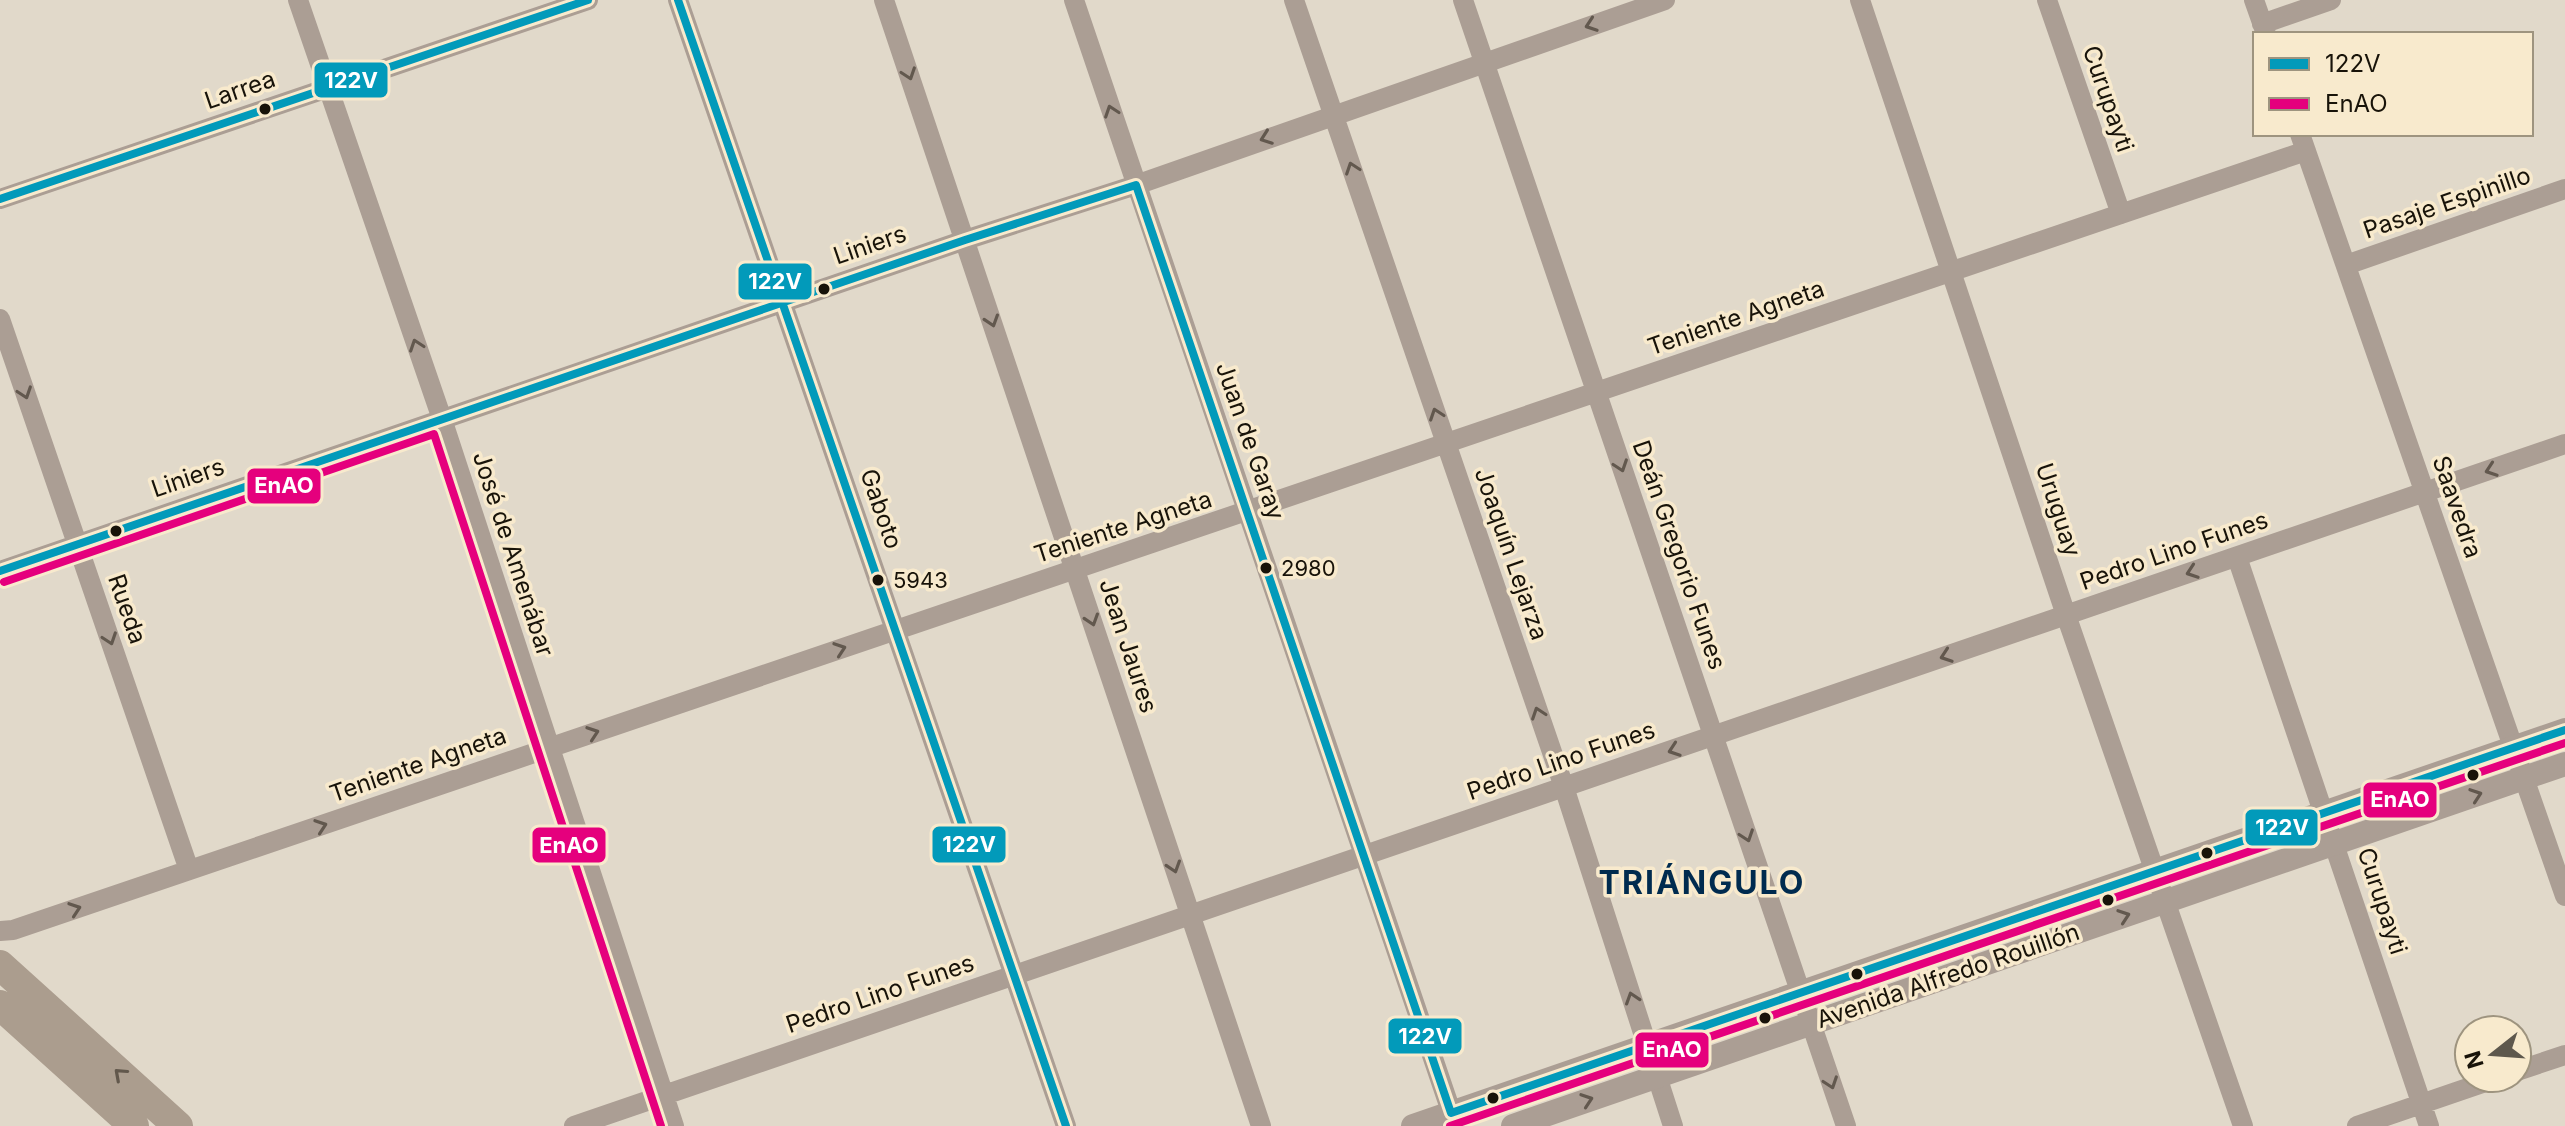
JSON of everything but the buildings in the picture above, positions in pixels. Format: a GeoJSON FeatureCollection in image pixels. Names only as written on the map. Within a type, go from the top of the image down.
{"type":"FeatureCollection","features":[{"type":"Feature","properties":{"kind":"main road"},"geometry":{"type":"LineString","coordinates":[[0,965],[178,1126]]}},
{"type":"Feature","properties":{"kind":"main road"},"geometry":{"type":"LineString","coordinates":[[0,1005],[134,1126]]}},
{"type":"Feature","properties":{"kind":"street","name":"José de Amenábar"},"geometry":{"type":"LineString","coordinates":[[298,0],[442,419],[674,1126]]}},
{"type":"Feature","properties":{"kind":"street","name":"Larrea"},"geometry":{"type":"LineString","coordinates":[[0,199],[588,0]]}},
{"type":"Feature","properties":{"kind":"street","name":"Gaboto"},"geometry":{"type":"LineString","coordinates":[[678,0],[1066,1126]]}},
{"type":"Feature","properties":{"kind":"street","name":"Jean Jaures"},"geometry":{"type":"LineString","coordinates":[[884,0],[1261,1126]]}},
{"type":"Feature","properties":{"kind":"street","name":"Juan de Garay"},"geometry":{"type":"LineString","coordinates":[[1074,0],[1453,1119]]}},
{"type":"Feature","properties":{"kind":"street","name":"Joaquín Lejarza"},"geometry":{"type":"LineString","coordinates":[[1294,0],[1564,787],[1673,1126]]}},
{"type":"Feature","properties":{"kind":"street","name":"Deán Gregorio Funes"},"geometry":{"type":"LineString","coordinates":[[1463,0],[1846,1126]]}},
{"type":"Feature","properties":{"kind":"street","name":"Liniers"},"geometry":{"type":"LineString","coordinates":[[0,571],[965,240],[1136,185],[1665,0]]}},
{"type":"Feature","properties":{"kind":"street","name":"Uruguay"},"geometry":{"type":"LineString","coordinates":[[1860,0],[2066,615],[2243,1126]]}},
{"type":"Feature","properties":{"kind":"street","name":"Curupayti"},"geometry":{"type":"LineString","coordinates":[[2047,0],[2121,214]]}},
{"type":"Feature","properties":{"kind":"street"},"geometry":{"type":"LineString","coordinates":[[2254,0],[2264,29],[2331,0]]}},
{"type":"Feature","properties":{"kind":"street","name":"Teniente Agneta"},"geometry":{"type":"LineString","coordinates":[[0,931],[13,930],[1953,272],[2121,214],[2303,143]]}},
{"type":"Feature","properties":{"kind":"street","name":"Saavedra"},"geometry":{"type":"LineString","coordinates":[[2303,143],[2565,896]]}},
{"type":"Feature","properties":{"kind":"street","name":"Pasaje Espinillo"},"geometry":{"type":"LineString","coordinates":[[2346,265],[2565,189]]}},
{"type":"Feature","properties":{"kind":"street","name":"Rueda"},"geometry":{"type":"LineString","coordinates":[[0,319],[189,870]]}},
{"type":"Feature","properties":{"kind":"street","name":"Pedro Lino Funes"},"geometry":{"type":"LineString","coordinates":[[574,1126],[2565,444]]}},
{"type":"Feature","properties":{"kind":"street","name":"Curupayti"},"geometry":{"type":"LineString","coordinates":[[2237,557],[2429,1126]]}},
{"type":"Feature","properties":{"kind":"street","name":"Avenida Alfredo Rouillón"},"geometry":{"type":"LineString","coordinates":[[1413,1126],[1453,1119],[1647,1045],[2565,730]]}},
{"type":"Feature","properties":{"kind":"street","name":"Avenida Alfredo Rouillón"},"geometry":{"type":"LineString","coordinates":[[1513,1126],[2565,764]]}},
{"type":"Feature","properties":{"kind":"street"},"geometry":{"type":"LineString","coordinates":[[2533,1066],[2565,1055]]}},
{"type":"Feature","properties":{"kind":"street"},"geometry":{"type":"LineString","coordinates":[[2357,1126],[2453,1093]]}},
{"type":"Feature","properties":{"kind":"transit line","name":"122V"},"geometry":{"type":"LineString","coordinates":[[0,199],[588,0]]}},
{"type":"Feature","properties":{"kind":"transit line","name":"122V"},"geometry":{"type":"LineString","coordinates":[[678,0],[1066,1126]]}},
{"type":"Feature","properties":{"kind":"transit line","name":"122V"},"geometry":{"type":"LineString","coordinates":[[0,571],[965,240],[1136,185],[1451,1113],[2565,730]]}},
{"type":"Feature","properties":{"kind":"transit line","name":"EnAO"},"geometry":{"type":"LineString","coordinates":[[4,582],[434,434],[661,1126]]}},
{"type":"Feature","properties":{"kind":"transit line","name":"EnAO"},"geometry":{"type":"LineString","coordinates":[[1450,1126],[2565,743]]}},
{"type":"Feature","properties":{"kind":"place","name":"2980"},"geometry":{"type":"Point","coordinates":[1266,568]}},
{"type":"Feature","properties":{"kind":"place","name":"5943"},"geometry":{"type":"Point","coordinates":[878,580]}},
{"type":"Feature","properties":{"kind":"district","name":"TRIÁNGULO"},"geometry":{"type":"Point","coordinates":[1702,883]}}]}
